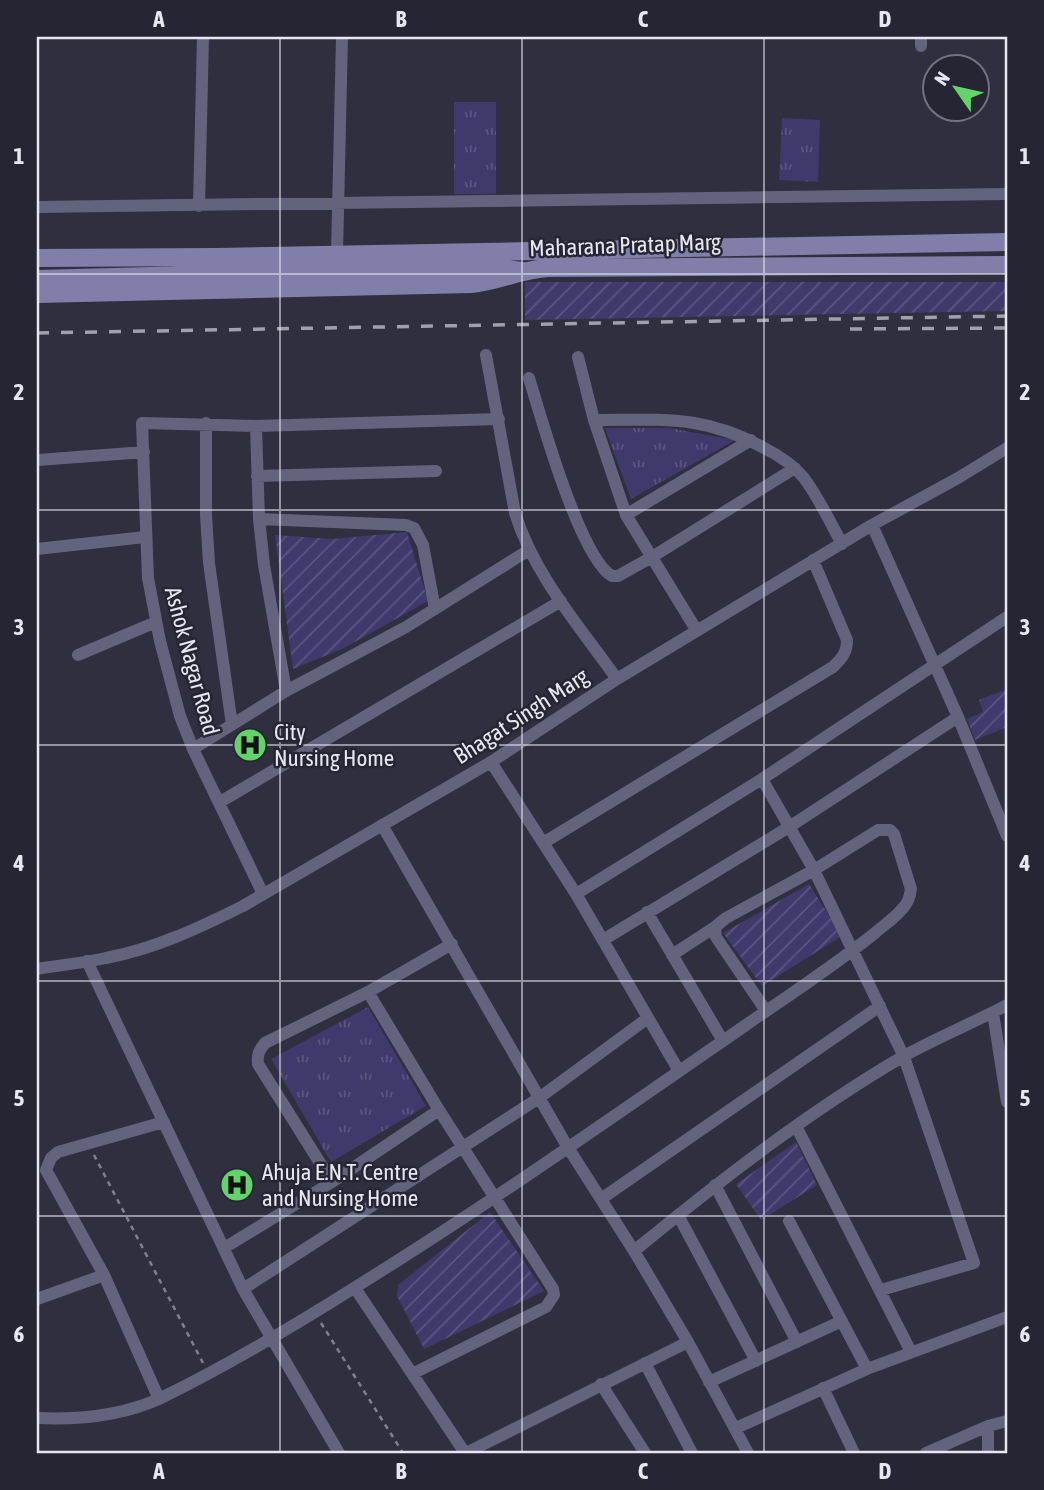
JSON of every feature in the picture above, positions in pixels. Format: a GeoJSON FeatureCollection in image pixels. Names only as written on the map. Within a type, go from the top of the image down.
{"type":"FeatureCollection","features":[{"type":"Feature","properties":{"kind":"main road"},"geometry":{"type":"LineString","coordinates":[[973,265],[975,242]]}},
{"type":"Feature","properties":{"kind":"main road","name":"Maharana Pratap Marg"},"geometry":{"type":"LineString","coordinates":[[37,258],[1007,242]]}},
{"type":"Feature","properties":{"kind":"main road"},"geometry":{"type":"LineString","coordinates":[[786,246],[786,266]]}},
{"type":"Feature","properties":{"kind":"main road","name":"Maharana Pratap Marg"},"geometry":{"type":"LineString","coordinates":[[37,294],[471,284],[488,283],[524,271],[548,268],[1007,265]]}},
{"type":"Feature","properties":{"kind":"main road"},"geometry":{"type":"LineString","coordinates":[[37,279],[487,267],[524,271]]}},
{"type":"Feature","properties":{"kind":"street"},"geometry":{"type":"LineString","coordinates":[[199,206],[203,37]]}},
{"type":"Feature","properties":{"kind":"street"},"geometry":{"type":"LineString","coordinates":[[337,254],[342,37]]}},
{"type":"Feature","properties":{"kind":"street"},"geometry":{"type":"LineString","coordinates":[[37,207],[1007,194]]}},
{"type":"Feature","properties":{"kind":"street"},"geometry":{"type":"LineString","coordinates":[[486,355],[515,513],[523,538],[561,601],[617,679]]}},
{"type":"Feature","properties":{"kind":"street"},"geometry":{"type":"LineString","coordinates":[[578,357],[594,420],[626,515],[697,631]]}},
{"type":"Feature","properties":{"kind":"street"},"geometry":{"type":"LineString","coordinates":[[529,378],[569,499],[602,568],[612,576],[618,576],[652,557],[794,468]]}},
{"type":"Feature","properties":{"kind":"street"},"geometry":{"type":"LineString","coordinates":[[232,725],[209,563],[206,424],[256,426],[499,419]]}},
{"type":"Feature","properties":{"kind":"street"},"geometry":{"type":"LineString","coordinates":[[594,420],[699,422],[719,426],[751,440],[794,468],[811,489],[842,544]]}},
{"type":"Feature","properties":{"kind":"street","name":"Ashok Nagar Road"},"geometry":{"type":"LineString","coordinates":[[206,424],[142,423],[148,578],[156,622],[180,716],[193,749],[263,894]]}},
{"type":"Feature","properties":{"kind":"street"},"geometry":{"type":"LineString","coordinates":[[256,426],[259,519],[264,565],[286,691]]}},
{"type":"Feature","properties":{"kind":"street"},"geometry":{"type":"LineString","coordinates":[[626,515],[751,440]]}},
{"type":"Feature","properties":{"kind":"street","name":"Bhagat Singh Marg"},"geometry":{"type":"LineString","coordinates":[[37,969],[131,952],[204,925],[263,894],[491,762],[617,679],[872,525],[1007,448]]}},
{"type":"Feature","properties":{"kind":"street"},"geometry":{"type":"LineString","coordinates":[[38,460],[144,452]]}},
{"type":"Feature","properties":{"kind":"street"},"geometry":{"type":"LineString","coordinates":[[257,476],[436,471]]}},
{"type":"Feature","properties":{"kind":"street"},"geometry":{"type":"LineString","coordinates":[[259,519],[406,525],[414,528],[423,545],[435,609]]}},
{"type":"Feature","properties":{"kind":"street"},"geometry":{"type":"LineString","coordinates":[[872,525],[1002,811],[1007,836]]}},
{"type":"Feature","properties":{"kind":"street"},"geometry":{"type":"LineString","coordinates":[[37,549],[145,537]]}},
{"type":"Feature","properties":{"kind":"street"},"geometry":{"type":"LineString","coordinates":[[193,749],[286,691],[435,609],[529,550]]}},
{"type":"Feature","properties":{"kind":"street"},"geometry":{"type":"LineString","coordinates":[[543,844],[833,667],[843,658],[847,640],[813,560]]}},
{"type":"Feature","properties":{"kind":"street"},"geometry":{"type":"LineString","coordinates":[[220,802],[561,601]]}},
{"type":"Feature","properties":{"kind":"street"},"geometry":{"type":"LineString","coordinates":[[576,894],[762,779],[1007,617]]}},
{"type":"Feature","properties":{"kind":"street"},"geometry":{"type":"LineString","coordinates":[[78,655],[156,622]]}},
{"type":"Feature","properties":{"kind":"street"},"geometry":{"type":"LineString","coordinates":[[603,940],[789,827],[958,717]]}},
{"type":"Feature","properties":{"kind":"street"},"geometry":{"type":"LineString","coordinates":[[491,762],[576,894],[679,1071]]}},
{"type":"Feature","properties":{"kind":"street"},"geometry":{"type":"LineString","coordinates":[[762,779],[814,870],[904,1057],[974,1263],[881,1290]]}},
{"type":"Feature","properties":{"kind":"street"},"geometry":{"type":"LineString","coordinates":[[382,825],[567,1146],[688,1342],[748,1453]]}},
{"type":"Feature","properties":{"kind":"street"},"geometry":{"type":"LineString","coordinates":[[37,1418],[73,1419],[108,1415],[159,1399],[270,1339],[355,1288],[679,1071],[854,950],[902,910],[911,889],[894,834],[884,829],[878,830],[814,870],[726,918],[672,955]]}},
{"type":"Feature","properties":{"kind":"street"},"geometry":{"type":"LineString","coordinates":[[647,912],[723,1041]]}},
{"type":"Feature","properties":{"kind":"street"},"geometry":{"type":"LineString","coordinates":[[715,927],[716,937],[766,1011]]}},
{"type":"Feature","properties":{"kind":"street"},"geometry":{"type":"LineString","coordinates":[[332,1182],[258,1064],[257,1056],[265,1043],[368,992],[452,944]]}},
{"type":"Feature","properties":{"kind":"street"},"geometry":{"type":"LineString","coordinates":[[87,961],[243,1289],[339,1453]]}},
{"type":"Feature","properties":{"kind":"street"},"geometry":{"type":"LineString","coordinates":[[368,992],[439,1111],[553,1289],[554,1295],[546,1307],[414,1373]]}},
{"type":"Feature","properties":{"kind":"street"},"geometry":{"type":"LineString","coordinates":[[634,1251],[715,1185],[796,1126],[904,1057],[1007,1005]]}},
{"type":"Feature","properties":{"kind":"street"},"geometry":{"type":"LineString","coordinates":[[601,1199],[880,1006]]}},
{"type":"Feature","properties":{"kind":"street"},"geometry":{"type":"LineString","coordinates":[[993,1013],[1007,1102]]}},
{"type":"Feature","properties":{"kind":"street"},"geometry":{"type":"LineString","coordinates":[[243,1289],[539,1098],[648,1017]]}},
{"type":"Feature","properties":{"kind":"street"},"geometry":{"type":"LineString","coordinates":[[224,1248],[332,1182],[439,1111]]}},
{"type":"Feature","properties":{"kind":"street"},"geometry":{"type":"LineString","coordinates":[[159,1399],[104,1275],[46,1170],[51,1158],[58,1152],[164,1122]]}},
{"type":"Feature","properties":{"kind":"street"},"geometry":{"type":"LineString","coordinates":[[796,1126],[911,1352]]}},
{"type":"Feature","properties":{"kind":"street"},"geometry":{"type":"LineString","coordinates":[[715,1185],[797,1342]]}},
{"type":"Feature","properties":{"kind":"street"},"geometry":{"type":"LineString","coordinates":[[678,1215],[756,1361]]}},
{"type":"Feature","properties":{"kind":"street"},"geometry":{"type":"LineString","coordinates":[[789,1221],[867,1369]]}},
{"type":"Feature","properties":{"kind":"street"},"geometry":{"type":"LineString","coordinates":[[37,1299],[104,1275]]}},
{"type":"Feature","properties":{"kind":"street"},"geometry":{"type":"LineString","coordinates":[[355,1288],[465,1453],[688,1342]]}},
{"type":"Feature","properties":{"kind":"street"},"geometry":{"type":"LineString","coordinates":[[736,1428],[867,1369],[1007,1317]]}},
{"type":"Feature","properties":{"kind":"street"},"geometry":{"type":"LineString","coordinates":[[709,1382],[842,1321]]}},
{"type":"Feature","properties":{"kind":"street"},"geometry":{"type":"LineString","coordinates":[[645,1363],[692,1453]]}},
{"type":"Feature","properties":{"kind":"street"},"geometry":{"type":"LineString","coordinates":[[601,1384],[645,1453]]}},
{"type":"Feature","properties":{"kind":"street"},"geometry":{"type":"LineString","coordinates":[[823,1388],[854,1453]]}},
{"type":"Feature","properties":{"kind":"street"},"geometry":{"type":"LineString","coordinates":[[927,1453],[988,1426],[1007,1421]]}},
{"type":"Feature","properties":{"kind":"street"},"geometry":{"type":"LineString","coordinates":[[988,1426],[988,1453]]}},
{"type":"Feature","properties":{"kind":"path"},"geometry":{"type":"LineString","coordinates":[[88,1144],[207,1373]]}},
{"type":"Feature","properties":{"kind":"path"},"geometry":{"type":"LineString","coordinates":[[314,1312],[402,1453]]}},
{"type":"Feature","properties":{"kind":"green space"},"geometry":{"type":"Polygon","coordinates":[[[454,102],[496,102],[496,194],[454,194],[454,102]]]}},
{"type":"Feature","properties":{"kind":"green space"},"geometry":{"type":"Polygon","coordinates":[[[782,118],[820,120],[818,182],[779,180],[782,118]]]}},
{"type":"Feature","properties":{"kind":"green space"},"geometry":{"type":"Polygon","coordinates":[[[525,282],[1007,282],[1007,311],[525,320],[525,282]]]}},
{"type":"Feature","properties":{"kind":"green space"},"geometry":{"type":"Polygon","coordinates":[[[605,428],[669,428],[735,440],[631,499],[605,428]]]}},
{"type":"Feature","properties":{"kind":"green space"},"geometry":{"type":"Polygon","coordinates":[[[407,532],[428,601],[344,648],[293,669],[275,535],[332,539],[407,532]]]}},
{"type":"Feature","properties":{"kind":"green space"},"geometry":{"type":"Polygon","coordinates":[[[1007,689],[1007,727],[975,740],[967,719],[983,712],[979,700],[1007,689]]]}},
{"type":"Feature","properties":{"kind":"green space"},"geometry":{"type":"Polygon","coordinates":[[[809,884],[842,936],[762,986],[723,933],[809,884]]]}},
{"type":"Feature","properties":{"kind":"green space"},"geometry":{"type":"Polygon","coordinates":[[[368,1007],[426,1106],[331,1162],[271,1059],[368,1007]]]}},
{"type":"Feature","properties":{"kind":"green space"},"geometry":{"type":"Polygon","coordinates":[[[796,1142],[817,1185],[761,1220],[736,1184],[796,1142]]]}},
{"type":"Feature","properties":{"kind":"green space"},"geometry":{"type":"Polygon","coordinates":[[[490,1212],[544,1291],[424,1349],[397,1296],[398,1285],[490,1212]]]}},
{"type":"Feature","properties":{"kind":"railway"},"geometry":{"type":"LineString","coordinates":[[37,333],[1007,316]]}},
{"type":"Feature","properties":{"kind":"railway"},"geometry":{"type":"LineString","coordinates":[[850,329],[1007,328]]}},
{"type":"Feature","properties":{"kind":"place","name":"City Nursing Home"},"geometry":{"type":"Point","coordinates":[250,745]}},
{"type":"Feature","properties":{"kind":"place","name":"Ahuja E.N.T. Centre and Nursing Home"},"geometry":{"type":"Point","coordinates":[237,1185]}}]}
